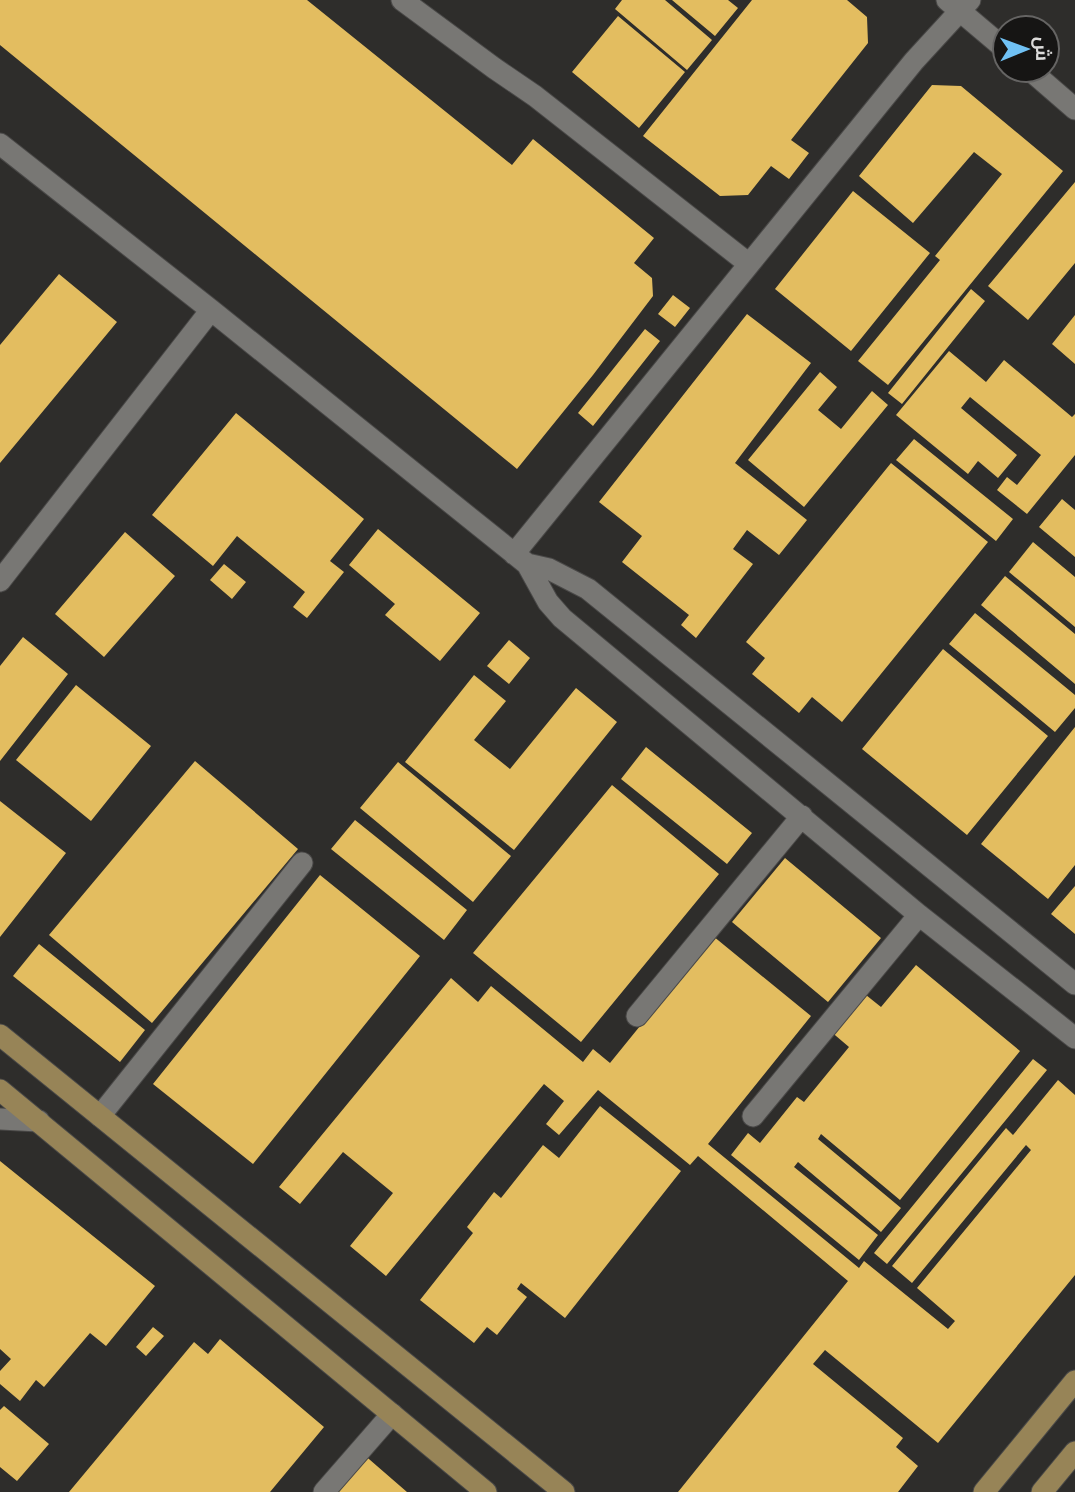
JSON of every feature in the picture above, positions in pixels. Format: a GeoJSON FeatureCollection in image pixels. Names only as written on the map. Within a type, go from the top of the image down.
{"type":"FeatureCollection","features":[{"type":"Feature","properties":{"kind":"main road"},"geometry":{"type":"LineString","coordinates":[[0,1035],[564,1492]]}},
{"type":"Feature","properties":{"kind":"main road"},"geometry":{"type":"LineString","coordinates":[[0,1090],[486,1492]]}},
{"type":"Feature","properties":{"kind":"main road"},"geometry":{"type":"LineString","coordinates":[[984,1492],[1075,1381]]}},
{"type":"Feature","properties":{"kind":"main road"},"geometry":{"type":"LineString","coordinates":[[1042,1492],[1075,1452]]}},
{"type":"Feature","properties":{"kind":"street"},"geometry":{"type":"LineString","coordinates":[[402,0],[535,96],[749,264]]}},
{"type":"Feature","properties":{"kind":"street"},"geometry":{"type":"LineString","coordinates":[[521,559],[749,264],[959,4],[991,35]]}},
{"type":"Feature","properties":{"kind":"street"},"geometry":{"type":"LineString","coordinates":[[1046,84],[1075,109]]}},
{"type":"Feature","properties":{"kind":"street"},"geometry":{"type":"LineString","coordinates":[[0,144],[521,559],[548,602],[562,618],[919,915],[1075,1038]]}},
{"type":"Feature","properties":{"kind":"street"},"geometry":{"type":"LineString","coordinates":[[2,574],[211,310]]}},
{"type":"Feature","properties":{"kind":"street"},"geometry":{"type":"LineString","coordinates":[[521,559],[549,569],[588,589],[1075,984]]}},
{"type":"Feature","properties":{"kind":"street"},"geometry":{"type":"LineString","coordinates":[[637,1016],[802,816]]}},
{"type":"Feature","properties":{"kind":"street"},"geometry":{"type":"LineString","coordinates":[[100,1116],[302,863]]}},
{"type":"Feature","properties":{"kind":"street"},"geometry":{"type":"LineString","coordinates":[[753,1116],[919,915]]}},
{"type":"Feature","properties":{"kind":"street"},"geometry":{"type":"LineString","coordinates":[[0,1119],[39,1121]]}},
{"type":"Feature","properties":{"kind":"street"},"geometry":{"type":"LineString","coordinates":[[324,1492],[392,1414]]}},
{"type":"Feature","properties":{"kind":"building"},"geometry":{"type":"Polygon","coordinates":[[[0,0],[307,0],[512,165],[533,139],[654,238],[634,263],[652,278],[653,296],[517,469],[0,45],[0,0]]]}},
{"type":"Feature","properties":{"kind":"building"},"geometry":{"type":"Polygon","coordinates":[[[622,0],[665,0],[712,40],[687,70],[615,9],[622,0]]]}},
{"type":"Feature","properties":{"kind":"building"},"geometry":{"type":"Polygon","coordinates":[[[672,0],[728,0],[738,8],[715,36],[672,0]]]}},
{"type":"Feature","properties":{"kind":"building"},"geometry":{"type":"Polygon","coordinates":[[[752,0],[847,0],[867,17],[868,43],[791,140],[809,153],[789,179],[771,166],[748,195],[720,196],[643,136],[752,0]]]}},
{"type":"Feature","properties":{"kind":"building"},"geometry":{"type":"Polygon","coordinates":[[[618,16],[685,72],[639,128],[572,72],[618,16]]]}},
{"type":"Feature","properties":{"kind":"building"},"geometry":{"type":"Polygon","coordinates":[[[932,85],[961,86],[1063,171],[888,385],[858,361],[940,260],[935,256],[1002,174],[974,152],[913,223],[859,176],[932,85]]]}},
{"type":"Feature","properties":{"kind":"building"},"geometry":{"type":"Polygon","coordinates":[[[1075,182],[1075,263],[1028,320],[988,286],[1075,182]]]}},
{"type":"Feature","properties":{"kind":"building"},"geometry":{"type":"Polygon","coordinates":[[[853,191],[930,253],[851,351],[775,289],[853,191]]]}},
{"type":"Feature","properties":{"kind":"building"},"geometry":{"type":"Polygon","coordinates":[[[59,274],[117,322],[0,463],[0,345],[59,274]]]}},
{"type":"Feature","properties":{"kind":"building"},"geometry":{"type":"Polygon","coordinates":[[[971,289],[985,301],[902,404],[888,393],[971,289]]]}},
{"type":"Feature","properties":{"kind":"building"},"geometry":{"type":"Polygon","coordinates":[[[673,295],[690,308],[675,327],[658,314],[673,295]]]}},
{"type":"Feature","properties":{"kind":"building"},"geometry":{"type":"Polygon","coordinates":[[[747,314],[811,363],[735,463],[807,520],[779,555],[747,530],[733,549],[753,564],[696,638],[681,625],[689,615],[622,562],[642,536],[599,502],[747,314]]]}},
{"type":"Feature","properties":{"kind":"building"},"geometry":{"type":"Polygon","coordinates":[[[1075,315],[1075,364],[1052,344],[1075,315]]]}},
{"type":"Feature","properties":{"kind":"building"},"geometry":{"type":"Polygon","coordinates":[[[645,329],[660,341],[593,426],[578,413],[645,329]]]}},
{"type":"Feature","properties":{"kind":"building"},"geometry":{"type":"Polygon","coordinates":[[[949,351],[986,382],[1004,360],[1072,417],[1075,414],[1075,455],[1027,514],[997,490],[1007,477],[1017,485],[1041,455],[970,397],[961,408],[1017,455],[998,478],[978,461],[968,474],[896,415],[949,351]]]}},
{"type":"Feature","properties":{"kind":"building"},"geometry":{"type":"Polygon","coordinates":[[[820,372],[837,387],[818,410],[841,429],[872,391],[888,405],[804,507],[748,460],[820,372]]]}},
{"type":"Feature","properties":{"kind":"building"},"geometry":{"type":"Polygon","coordinates":[[[236,413],[364,519],[330,561],[344,572],[307,618],[293,607],[305,592],[237,536],[213,566],[152,515],[236,413]]]}},
{"type":"Feature","properties":{"kind":"building"},"geometry":{"type":"Polygon","coordinates":[[[914,439],[1013,519],[996,541],[896,460],[914,439]]]}},
{"type":"Feature","properties":{"kind":"building"},"geometry":{"type":"Polygon","coordinates":[[[891,463],[988,542],[842,722],[812,697],[799,713],[752,674],[765,658],[746,642],[891,463]]]}},
{"type":"Feature","properties":{"kind":"building"},"geometry":{"type":"Polygon","coordinates":[[[1062,499],[1075,510],[1075,557],[1039,527],[1062,499]]]}},
{"type":"Feature","properties":{"kind":"building"},"geometry":{"type":"Polygon","coordinates":[[[378,529],[480,613],[440,661],[385,615],[395,604],[349,565],[378,529]]]}},
{"type":"Feature","properties":{"kind":"building"},"geometry":{"type":"Polygon","coordinates":[[[125,532],[175,576],[104,657],[55,614],[125,532]]]}},
{"type":"Feature","properties":{"kind":"building"},"geometry":{"type":"Polygon","coordinates":[[[1033,542],[1075,577],[1075,627],[1009,572],[1033,542]]]}},
{"type":"Feature","properties":{"kind":"building"},"geometry":{"type":"Polygon","coordinates":[[[224,564],[246,582],[232,599],[210,580],[224,564]]]}},
{"type":"Feature","properties":{"kind":"building"},"geometry":{"type":"Polygon","coordinates":[[[1005,576],[1075,634],[1075,684],[981,605],[1005,576]]]}},
{"type":"Feature","properties":{"kind":"building"},"geometry":{"type":"Polygon","coordinates":[[[975,613],[1075,695],[1075,708],[1055,732],[949,644],[975,613]]]}},
{"type":"Feature","properties":{"kind":"building"},"geometry":{"type":"Polygon","coordinates":[[[23,637],[68,674],[0,761],[0,666],[23,637]]]}},
{"type":"Feature","properties":{"kind":"building"},"geometry":{"type":"Polygon","coordinates":[[[509,640],[530,658],[509,684],[487,666],[509,640]]]}},
{"type":"Feature","properties":{"kind":"building"},"geometry":{"type":"Polygon","coordinates":[[[943,649],[1048,736],[967,835],[862,749],[943,649]]]}},
{"type":"Feature","properties":{"kind":"building"},"geometry":{"type":"Polygon","coordinates":[[[474,675],[506,701],[474,740],[510,769],[576,688],[617,722],[514,850],[405,762],[474,675]]]}},
{"type":"Feature","properties":{"kind":"building"},"geometry":{"type":"Polygon","coordinates":[[[76,685],[151,746],[91,821],[16,760],[76,685]]]}},
{"type":"Feature","properties":{"kind":"building"},"geometry":{"type":"Polygon","coordinates":[[[1075,727],[1075,865],[1048,899],[981,844],[1075,727]]]}},
{"type":"Feature","properties":{"kind":"building"},"geometry":{"type":"Polygon","coordinates":[[[646,747],[752,833],[727,864],[621,779],[646,747]]]}},
{"type":"Feature","properties":{"kind":"building"},"geometry":{"type":"Polygon","coordinates":[[[195,761],[298,849],[152,1023],[49,935],[195,761]]]}},
{"type":"Feature","properties":{"kind":"building"},"geometry":{"type":"Polygon","coordinates":[[[398,762],[511,856],[473,902],[360,808],[398,762]]]}},
{"type":"Feature","properties":{"kind":"building"},"geometry":{"type":"Polygon","coordinates":[[[612,785],[719,874],[581,1042],[473,953],[612,785]]]}},
{"type":"Feature","properties":{"kind":"building"},"geometry":{"type":"Polygon","coordinates":[[[0,801],[66,853],[0,937],[0,801]]]}},
{"type":"Feature","properties":{"kind":"building"},"geometry":{"type":"Polygon","coordinates":[[[355,820],[467,910],[444,940],[331,849],[355,820]]]}},
{"type":"Feature","properties":{"kind":"building"},"geometry":{"type":"Polygon","coordinates":[[[785,858],[881,938],[828,1002],[732,922],[785,858]]]}},
{"type":"Feature","properties":{"kind":"building"},"geometry":{"type":"Polygon","coordinates":[[[320,875],[420,956],[253,1164],[153,1084],[320,875]]]}},
{"type":"Feature","properties":{"kind":"building"},"geometry":{"type":"Polygon","coordinates":[[[1075,886],[1075,934],[1051,914],[1075,886]]]}},
{"type":"Feature","properties":{"kind":"building"},"geometry":{"type":"Polygon","coordinates":[[[713,936],[811,1016],[708,1144],[859,1268],[864,1261],[948,1329],[955,1321],[917,1288],[1031,1150],[1026,1145],[912,1283],[892,1266],[1006,1128],[1013,1135],[1058,1080],[1075,1095],[1075,1275],[938,1443],[825,1350],[813,1364],[903,1438],[896,1447],[918,1466],[898,1492],[678,1492],[848,1281],[698,1156],[690,1165],[598,1090],[559,1135],[546,1124],[564,1101],[544,1084],[386,1276],[350,1246],[393,1193],[343,1152],[300,1204],[279,1187],[451,978],[478,1002],[491,986],[583,1062],[593,1049],[610,1063],[713,936]]]}},
{"type":"Feature","properties":{"kind":"building"},"geometry":{"type":"Polygon","coordinates":[[[39,944],[145,1030],[120,1062],[13,976],[39,944]]]}},
{"type":"Feature","properties":{"kind":"building"},"geometry":{"type":"Polygon","coordinates":[[[916,965],[1020,1051],[900,1200],[821,1134],[818,1139],[901,1208],[881,1232],[798,1162],[794,1167],[878,1235],[859,1260],[731,1155],[748,1133],[760,1143],[797,1097],[804,1102],[849,1047],[829,1030],[861,991],[881,1007],[916,965]]]}},
{"type":"Feature","properties":{"kind":"building"},"geometry":{"type":"Polygon","coordinates":[[[1033,1059],[1047,1070],[887,1264],[874,1253],[1033,1059]]]}},
{"type":"Feature","properties":{"kind":"building"},"geometry":{"type":"Polygon","coordinates":[[[600,1106],[681,1171],[565,1318],[521,1283],[517,1289],[527,1297],[497,1335],[487,1327],[474,1343],[420,1300],[473,1233],[467,1227],[494,1192],[501,1198],[543,1145],[559,1158],[600,1106]]]}},
{"type":"Feature","properties":{"kind":"building"},"geometry":{"type":"Polygon","coordinates":[[[0,1161],[155,1286],[106,1346],[90,1333],[44,1387],[36,1380],[20,1401],[0,1384],[0,1371],[11,1359],[0,1349],[0,1161]]]}},
{"type":"Feature","properties":{"kind":"building"},"geometry":{"type":"Polygon","coordinates":[[[153,1327],[164,1336],[146,1356],[136,1347],[153,1327]]]}},
{"type":"Feature","properties":{"kind":"building"},"geometry":{"type":"Polygon","coordinates":[[[220,1339],[324,1427],[270,1492],[69,1492],[194,1342],[208,1354],[220,1339]]]}},
{"type":"Feature","properties":{"kind":"building"},"geometry":{"type":"Polygon","coordinates":[[[4,1406],[49,1444],[17,1481],[0,1467],[0,1410],[4,1406]]]}},
{"type":"Feature","properties":{"kind":"building"},"geometry":{"type":"Polygon","coordinates":[[[362,1453],[407,1492],[329,1492],[362,1453]]]}}]}
